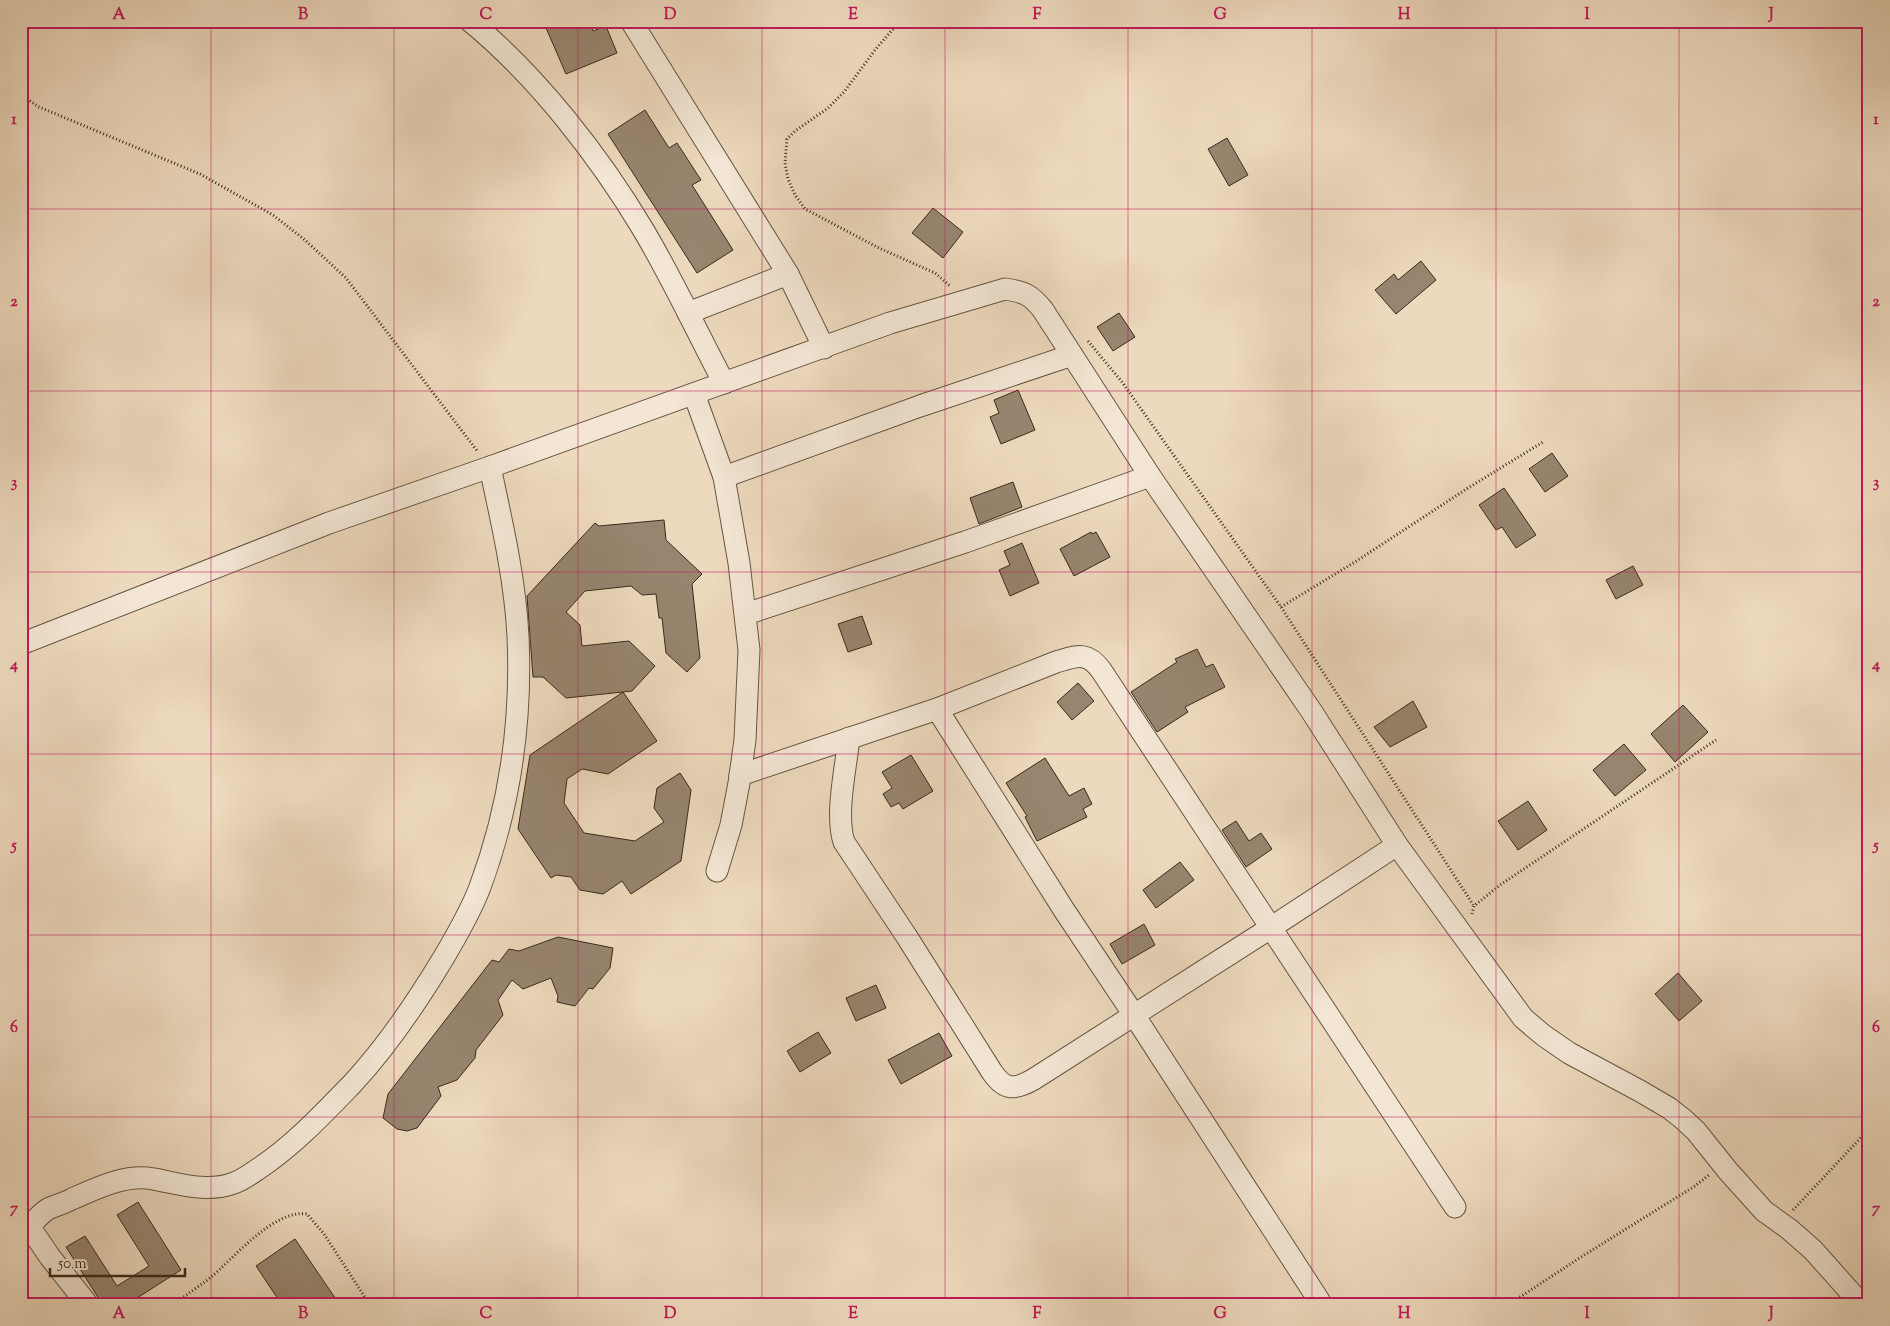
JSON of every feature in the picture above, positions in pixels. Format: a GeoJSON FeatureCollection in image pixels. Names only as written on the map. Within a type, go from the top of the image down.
{"type":"FeatureCollection","features":[{"type":"Feature","properties":{"kind":"street"},"geometry":{"type":"LineString","coordinates":[[470,21],[493,40],[529,77],[614,182],[671,278],[724,383]]}},
{"type":"Feature","properties":{"kind":"street"},"geometry":{"type":"LineString","coordinates":[[631,21],[640,39],[732,181],[788,274],[824,348]]}},
{"type":"Feature","properties":{"kind":"street"},"geometry":{"type":"LineString","coordinates":[[688,313],[788,274]]}},
{"type":"Feature","properties":{"kind":"street"},"geometry":{"type":"LineString","coordinates":[[21,644],[328,523],[490,467],[890,323],[1005,289],[1016,290],[1032,297],[1043,310],[1150,476],[1312,712],[1397,845],[1507,998],[1530,1024],[1543,1035],[1570,1053],[1669,1108],[1696,1131],[1764,1212],[1780,1222],[1813,1250],[1862,1305]]}},
{"type":"Feature","properties":{"kind":"street"},"geometry":{"type":"LineString","coordinates":[[724,477],[920,406],[1072,355]]}},
{"type":"Feature","properties":{"kind":"street"},"geometry":{"type":"LineString","coordinates":[[694,394],[724,477],[739,563],[749,650],[748,694],[740,775],[731,825],[717,871]]}},
{"type":"Feature","properties":{"kind":"street"},"geometry":{"type":"LineString","coordinates":[[88,1305],[25,1226],[46,1210],[100,1187],[126,1179],[142,1178],[201,1188],[214,1188],[235,1183],[279,1154],[332,1105],[396,1032],[424,991],[457,935],[480,889],[512,776],[518,715],[518,636],[510,563],[490,467]]}},
{"type":"Feature","properties":{"kind":"street"},"geometry":{"type":"LineString","coordinates":[[746,614],[965,542],[1150,476]]}},
{"type":"Feature","properties":{"kind":"street"},"geometry":{"type":"LineString","coordinates":[[740,775],[937,709],[1056,662],[1075,656],[1083,656],[1090,659],[1101,670],[1455,1207]]}},
{"type":"Feature","properties":{"kind":"street"},"geometry":{"type":"LineString","coordinates":[[937,709],[1064,910],[1320,1302]]}},
{"type":"Feature","properties":{"kind":"street"},"geometry":{"type":"LineString","coordinates":[[849,738],[841,826],[844,842],[997,1079],[1010,1087],[1024,1084],[1272,927],[1397,845]]}},
{"type":"Feature","properties":{"kind":"path"},"geometry":{"type":"LineString","coordinates":[[900,21],[838,97],[811,121],[795,131],[788,139],[785,163],[788,179],[804,209],[879,248],[935,273],[968,299]]}},
{"type":"Feature","properties":{"kind":"path"},"geometry":{"type":"LineString","coordinates":[[21,95],[39,107],[200,174],[273,215],[305,240],[346,278],[490,467]]}},
{"type":"Feature","properties":{"kind":"path"},"geometry":{"type":"LineString","coordinates":[[1083,334],[1122,382],[1281,607],[1474,906]]}},
{"type":"Feature","properties":{"kind":"path"},"geometry":{"type":"LineString","coordinates":[[1281,607],[1356,562],[1468,488],[1543,442]]}},
{"type":"Feature","properties":{"kind":"path"},"geometry":{"type":"LineString","coordinates":[[1464,938],[1474,906],[1507,880],[1716,740]]}},
{"type":"Feature","properties":{"kind":"path"},"geometry":{"type":"LineString","coordinates":[[1780,1222],[1809,1194],[1869,1129]]}},
{"type":"Feature","properties":{"kind":"path"},"geometry":{"type":"LineString","coordinates":[[1508,1305],[1580,1257],[1695,1186],[1723,1164]]}},
{"type":"Feature","properties":{"kind":"path"},"geometry":{"type":"LineString","coordinates":[[172,1305],[210,1278],[273,1223],[288,1215],[298,1213],[307,1214],[324,1234],[370,1305]]}},
{"type":"Feature","properties":{"kind":"building"},"geometry":{"type":"Polygon","coordinates":[[[543,21],[589,21],[593,31],[606,26],[617,53],[566,74],[543,21]]]}},
{"type":"Feature","properties":{"kind":"building"},"geometry":{"type":"Polygon","coordinates":[[[645,110],[669,148],[677,143],[701,180],[692,185],[733,250],[697,273],[608,134],[645,110]]]}},
{"type":"Feature","properties":{"kind":"building"},"geometry":{"type":"Polygon","coordinates":[[[1227,138],[1248,175],[1229,186],[1208,149],[1227,138]]]}},
{"type":"Feature","properties":{"kind":"building"},"geometry":{"type":"Polygon","coordinates":[[[933,208],[963,232],[943,258],[912,233],[933,208]]]}},
{"type":"Feature","properties":{"kind":"building"},"geometry":{"type":"Polygon","coordinates":[[[1421,261],[1436,280],[1396,314],[1375,290],[1394,274],[1398,280],[1421,261]]]}},
{"type":"Feature","properties":{"kind":"building"},"geometry":{"type":"Polygon","coordinates":[[[1119,313],[1135,337],[1113,351],[1097,327],[1119,313]]]}},
{"type":"Feature","properties":{"kind":"building"},"geometry":{"type":"Polygon","coordinates":[[[1018,390],[1035,430],[1001,444],[990,417],[999,413],[994,400],[1018,390]]]}},
{"type":"Feature","properties":{"kind":"building"},"geometry":{"type":"Polygon","coordinates":[[[1552,453],[1568,476],[1545,492],[1529,469],[1552,453]]]}},
{"type":"Feature","properties":{"kind":"building"},"geometry":{"type":"Polygon","coordinates":[[[1013,482],[1022,507],[979,524],[970,498],[1013,482]]]}},
{"type":"Feature","properties":{"kind":"building"},"geometry":{"type":"Polygon","coordinates":[[[1504,488],[1536,535],[1516,548],[1502,527],[1496,530],[1479,505],[1504,488]]]}},
{"type":"Feature","properties":{"kind":"building"},"geometry":{"type":"Polygon","coordinates":[[[664,520],[666,540],[702,574],[692,584],[700,658],[687,672],[666,653],[662,618],[659,618],[656,594],[642,595],[631,586],[585,591],[566,612],[580,625],[582,646],[629,641],[655,666],[632,691],[566,698],[543,677],[533,677],[527,596],[595,523],[599,526],[664,520]]]}},
{"type":"Feature","properties":{"kind":"building"},"geometry":{"type":"Polygon","coordinates":[[[1091,532],[1092,534],[1096,532],[1110,557],[1074,576],[1060,549],[1091,532]]]}},
{"type":"Feature","properties":{"kind":"building"},"geometry":{"type":"Polygon","coordinates":[[[1022,543],[1039,583],[1010,596],[999,570],[1010,565],[1004,551],[1022,543]]]}},
{"type":"Feature","properties":{"kind":"building"},"geometry":{"type":"Polygon","coordinates":[[[1633,566],[1643,585],[1616,599],[1606,580],[1633,566]]]}},
{"type":"Feature","properties":{"kind":"building"},"geometry":{"type":"Polygon","coordinates":[[[862,616],[872,644],[848,652],[838,624],[862,616]]]}},
{"type":"Feature","properties":{"kind":"building"},"geometry":{"type":"Polygon","coordinates":[[[1197,649],[1206,667],[1213,664],[1225,687],[1185,707],[1188,712],[1157,732],[1131,692],[1177,662],[1175,659],[1197,649]]]}},
{"type":"Feature","properties":{"kind":"building"},"geometry":{"type":"Polygon","coordinates":[[[1078,683],[1094,701],[1072,720],[1057,702],[1078,683]]]}},
{"type":"Feature","properties":{"kind":"building"},"geometry":{"type":"Polygon","coordinates":[[[623,692],[657,741],[608,774],[582,769],[567,779],[564,803],[584,833],[635,841],[664,822],[654,808],[657,788],[680,773],[691,790],[681,861],[631,894],[622,881],[603,894],[580,890],[571,877],[556,875],[551,878],[518,829],[530,755],[623,692]]]}},
{"type":"Feature","properties":{"kind":"building"},"geometry":{"type":"Polygon","coordinates":[[[1413,701],[1427,727],[1390,747],[1374,727],[1413,701]]]}},
{"type":"Feature","properties":{"kind":"building"},"geometry":{"type":"Polygon","coordinates":[[[1683,705],[1708,732],[1675,762],[1651,734],[1683,705]]]}},
{"type":"Feature","properties":{"kind":"building"},"geometry":{"type":"Polygon","coordinates":[[[1624,744],[1646,770],[1615,796],[1593,770],[1624,744]]]}},
{"type":"Feature","properties":{"kind":"building"},"geometry":{"type":"Polygon","coordinates":[[[911,755],[933,791],[903,809],[899,803],[891,807],[883,794],[892,788],[882,772],[911,755]]]}},
{"type":"Feature","properties":{"kind":"building"},"geometry":{"type":"Polygon","coordinates":[[[1045,758],[1069,796],[1084,788],[1092,804],[1083,809],[1087,817],[1037,841],[1025,817],[1027,816],[1006,783],[1045,758]]]}},
{"type":"Feature","properties":{"kind":"building"},"geometry":{"type":"Polygon","coordinates":[[[1528,801],[1547,830],[1518,850],[1498,821],[1528,801]]]}},
{"type":"Feature","properties":{"kind":"building"},"geometry":{"type":"Polygon","coordinates":[[[1236,821],[1249,841],[1261,833],[1272,849],[1246,867],[1222,830],[1236,821]]]}},
{"type":"Feature","properties":{"kind":"building"},"geometry":{"type":"Polygon","coordinates":[[[1180,862],[1194,880],[1156,908],[1143,890],[1180,862]]]}},
{"type":"Feature","properties":{"kind":"building"},"geometry":{"type":"Polygon","coordinates":[[[1144,924],[1155,945],[1122,964],[1110,944],[1144,924]]]}},
{"type":"Feature","properties":{"kind":"building"},"geometry":{"type":"Polygon","coordinates":[[[558,937],[613,948],[610,968],[593,989],[589,988],[575,1006],[557,1002],[558,996],[551,978],[523,989],[512,980],[498,1000],[503,1015],[476,1050],[475,1058],[457,1080],[438,1087],[441,1096],[417,1128],[407,1131],[397,1129],[383,1118],[388,1094],[492,960],[499,962],[509,949],[519,951],[558,937]]]}},
{"type":"Feature","properties":{"kind":"building"},"geometry":{"type":"Polygon","coordinates":[[[1678,973],[1702,1001],[1679,1021],[1655,994],[1678,973]]]}},
{"type":"Feature","properties":{"kind":"building"},"geometry":{"type":"Polygon","coordinates":[[[876,985],[886,1008],[856,1021],[846,998],[876,985]]]}},
{"type":"Feature","properties":{"kind":"building"},"geometry":{"type":"Polygon","coordinates":[[[818,1032],[831,1053],[800,1072],[787,1051],[818,1032]]]}},
{"type":"Feature","properties":{"kind":"building"},"geometry":{"type":"Polygon","coordinates":[[[939,1033],[952,1056],[901,1084],[888,1060],[939,1033]]]}},
{"type":"Feature","properties":{"kind":"building"},"geometry":{"type":"Polygon","coordinates":[[[138,1202],[181,1270],[126,1305],[103,1305],[66,1247],[85,1236],[117,1286],[149,1266],[117,1215],[138,1202]]]}},
{"type":"Feature","properties":{"kind":"building"},"geometry":{"type":"Polygon","coordinates":[[[295,1239],[340,1305],[282,1305],[256,1266],[295,1239]]]}}]}
